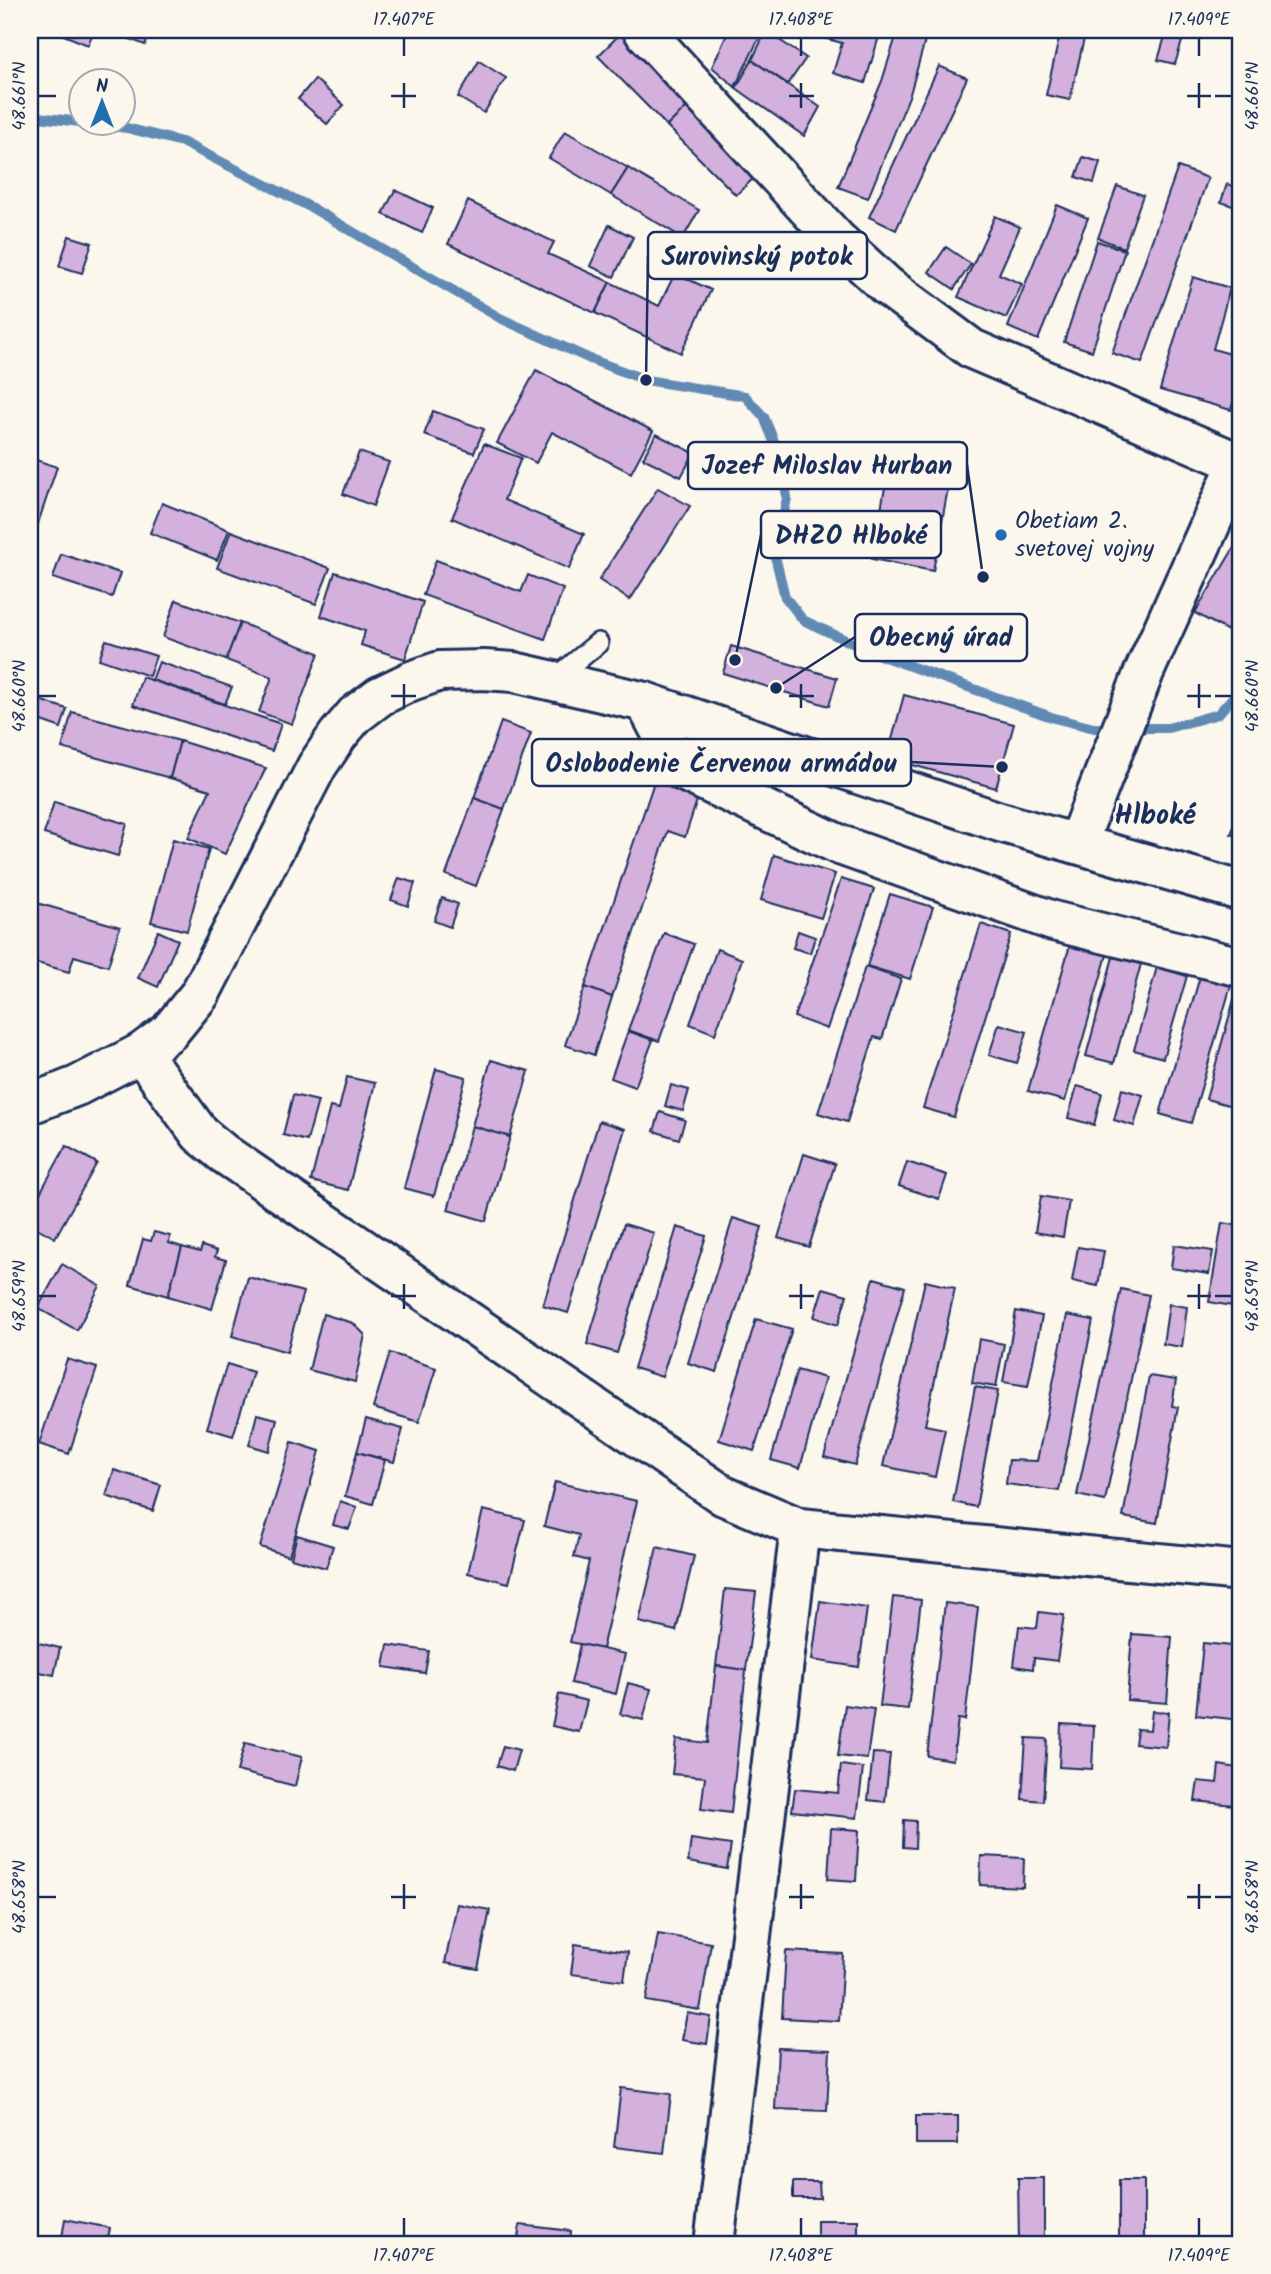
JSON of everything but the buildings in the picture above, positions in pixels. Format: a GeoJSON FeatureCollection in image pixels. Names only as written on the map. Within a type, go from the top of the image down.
{"type":"FeatureCollection","features":[{"type":"Feature","properties":{"kind":"street"},"geometry":{"type":"LineString","coordinates":[[643,30],[838,240],[887,286],[972,349],[1240,464],[1144,672],[1077,844]]}},
{"type":"Feature","properties":{"kind":"street"},"geometry":{"type":"LineString","coordinates":[[30,1104],[77,1086],[141,1053],[169,1032],[200,994],[317,766],[338,735],[355,715],[380,696],[440,671],[514,672],[645,702],[1000,822],[1241,891]]}},
{"type":"Feature","properties":{"kind":"street"},"geometry":{"type":"LineString","coordinates":[[645,702],[681,771],[840,845],[1053,920],[1241,967]]}},
{"type":"Feature","properties":{"kind":"street"},"geometry":{"type":"LineString","coordinates":[[141,1053],[200,1134],[223,1153],[724,1496],[800,1528],[1241,1571]]}},
{"type":"Feature","properties":{"kind":"street"},"geometry":{"type":"LineString","coordinates":[[714,2244],[800,1528]]}},
{"type":"Feature","properties":{"kind":"lane"},"geometry":{"type":"LineString","coordinates":[[554,680],[598,643]]}},
{"type":"Feature","properties":{"kind":"waterway"},"geometry":{"type":"LineString","coordinates":[[30,116],[66,120]]}},
{"type":"Feature","properties":{"kind":"waterway"},"geometry":{"type":"LineString","coordinates":[[136,130],[182,142],[312,208],[500,318],[590,359],[646,380],[745,396],[764,417],[782,461],[787,498],[775,556],[785,597],[803,620],[871,652],[1054,718],[1094,728],[1115,728]]}},
{"type":"Feature","properties":{"kind":"waterway"},"geometry":{"type":"LineString","coordinates":[[1131,728],[1168,728],[1218,714],[1241,688]]}},
{"type":"Feature","properties":{"kind":"place","name":"Surovinský potok"},"geometry":{"type":"Point","coordinates":[646,380]}},
{"type":"Feature","properties":{"kind":"place","name":"Obetiam 2. svetovej vojny"},"geometry":{"type":"Point","coordinates":[1001,535]}},
{"type":"Feature","properties":{"kind":"place","name":"Jozef Miloslav Hurban"},"geometry":{"type":"Point","coordinates":[983,577]}},
{"type":"Feature","properties":{"kind":"place","name":"DHZO Hlboké"},"geometry":{"type":"Point","coordinates":[735,660]}},
{"type":"Feature","properties":{"kind":"place","name":"Obecný úrad"},"geometry":{"type":"Point","coordinates":[776,688]}},
{"type":"Feature","properties":{"kind":"place","name":"Oslobodenie Červenou armádou"},"geometry":{"type":"Point","coordinates":[1002,767]}},
{"type":"Feature","properties":{"kind":"district","name":"Hlboké"},"geometry":{"type":"Point","coordinates":[1155,816]}}]}
